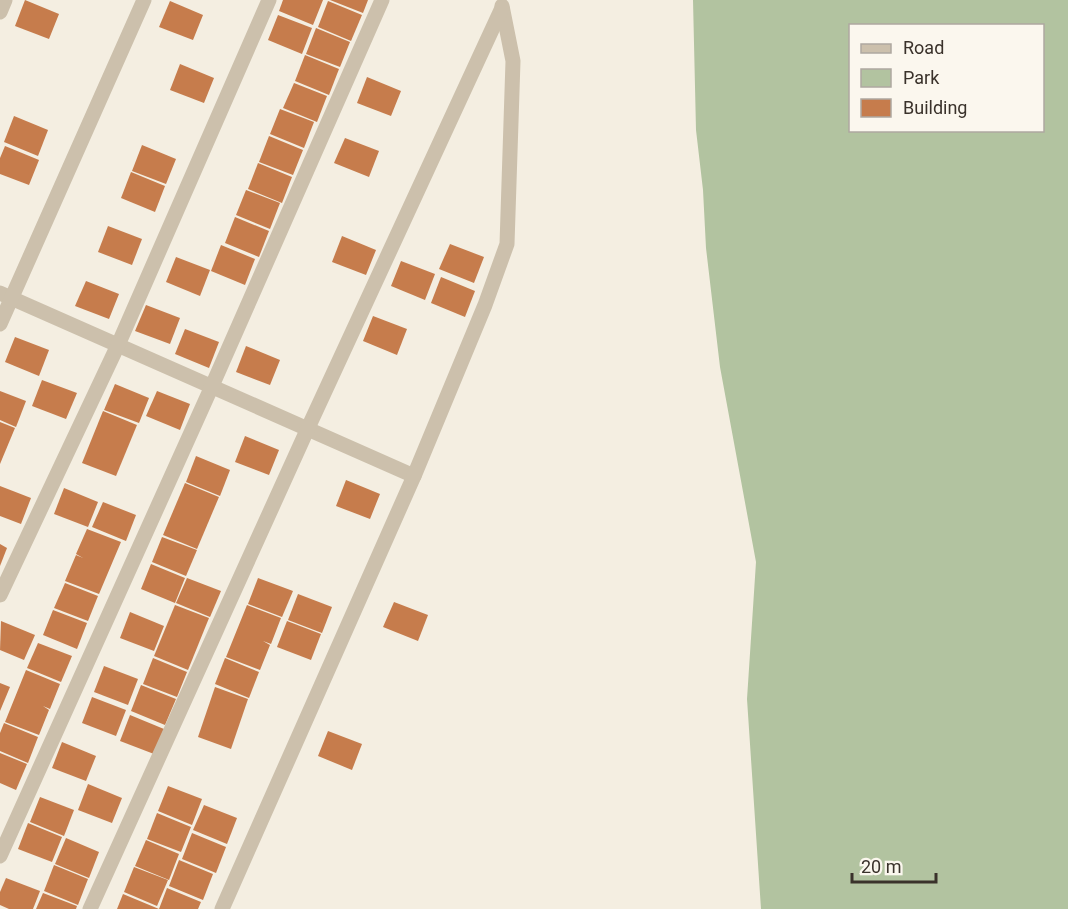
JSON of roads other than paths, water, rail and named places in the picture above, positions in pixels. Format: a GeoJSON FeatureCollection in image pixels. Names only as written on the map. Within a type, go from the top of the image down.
{"type":"FeatureCollection","features":[{"type":"Feature","properties":{"kind":"street"},"geometry":{"type":"LineString","coordinates":[[0,12],[5,0]]}},
{"type":"Feature","properties":{"kind":"street"},"geometry":{"type":"LineString","coordinates":[[0,324],[6,295],[144,0]]}},
{"type":"Feature","properties":{"kind":"street"},"geometry":{"type":"LineString","coordinates":[[0,595],[118,345],[269,0]]}},
{"type":"Feature","properties":{"kind":"street"},"geometry":{"type":"LineString","coordinates":[[0,856],[212,386],[382,0]]}},
{"type":"Feature","properties":{"kind":"street"},"geometry":{"type":"LineString","coordinates":[[90,909],[502,4]]}},
{"type":"Feature","properties":{"kind":"street"},"geometry":{"type":"LineString","coordinates":[[222,909],[414,476],[507,244],[513,61],[502,4]]}},
{"type":"Feature","properties":{"kind":"street"},"geometry":{"type":"LineString","coordinates":[[6,295],[414,476]]}}]}
